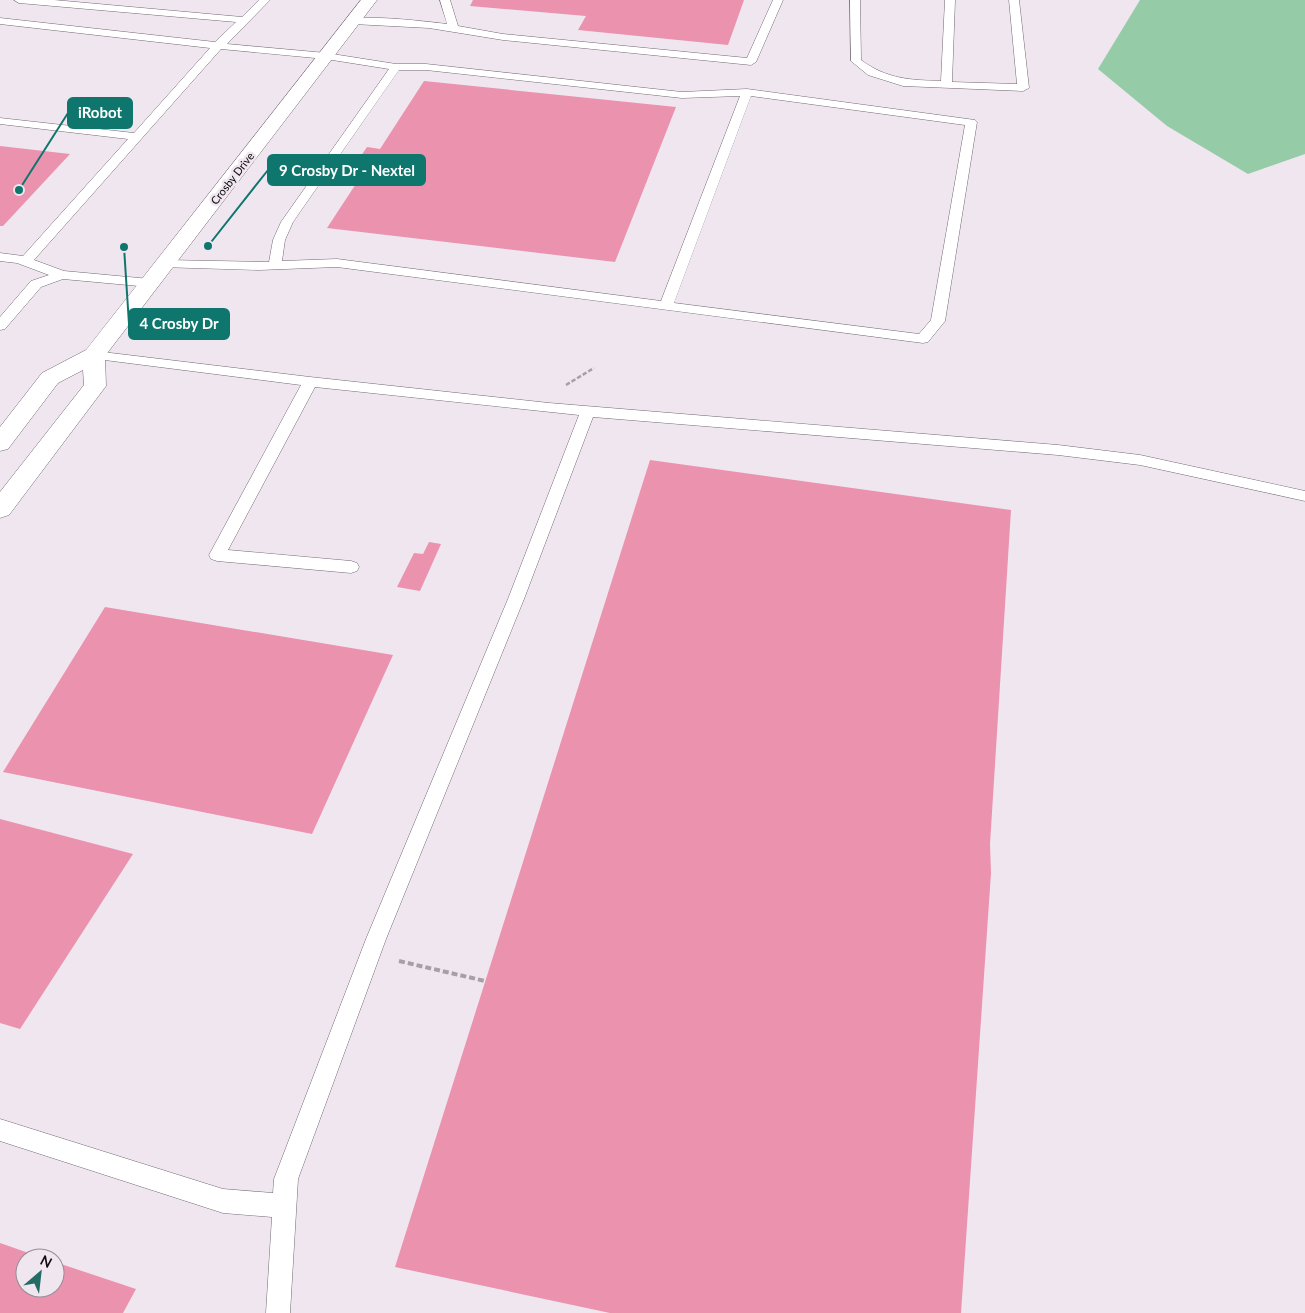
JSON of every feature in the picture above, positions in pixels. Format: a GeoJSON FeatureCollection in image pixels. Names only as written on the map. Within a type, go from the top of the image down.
{"type":"FeatureCollection","features":[{"type":"Feature","properties":{"kind":"main road","name":"Crosby Drive"},"geometry":{"type":"LineString","coordinates":[[0,444],[50,378],[94,355],[369,0]]}},
{"type":"Feature","properties":{"kind":"main road"},"geometry":{"type":"LineString","coordinates":[[0,509],[95,386],[94,355]]}},
{"type":"Feature","properties":{"kind":"lane"},"geometry":{"type":"LineString","coordinates":[[3,21],[25,0],[245,20]]}},
{"type":"Feature","properties":{"kind":"lane"},"geometry":{"type":"LineString","coordinates":[[26,261],[218,46],[265,0]]}},
{"type":"Feature","properties":{"kind":"lane"},"geometry":{"type":"LineString","coordinates":[[445,0],[453,27]]}},
{"type":"Feature","properties":{"kind":"lane"},"geometry":{"type":"LineString","coordinates":[[353,21],[405,22],[453,27],[503,37],[751,62],[778,0]]}},
{"type":"Feature","properties":{"kind":"lane"},"geometry":{"type":"LineString","coordinates":[[855,0],[856,61],[872,73],[903,82],[1022,88],[1014,0]]}},
{"type":"Feature","properties":{"kind":"lane"},"geometry":{"type":"LineString","coordinates":[[946,84],[950,0]]}},
{"type":"Feature","properties":{"kind":"lane"},"geometry":{"type":"LineString","coordinates":[[3,21],[218,46],[326,56],[396,68],[426,67],[682,95],[747,92],[971,122],[938,321],[923,339],[336,263],[275,266],[165,264]]}},
{"type":"Feature","properties":{"kind":"lane"},"geometry":{"type":"LineString","coordinates":[[275,266],[279,240],[286,222],[396,68]]}},
{"type":"Feature","properties":{"kind":"lane"},"geometry":{"type":"LineString","coordinates":[[666,306],[747,92]]}},
{"type":"Feature","properties":{"kind":"lane"},"geometry":{"type":"LineString","coordinates":[[0,121],[137,137]]}},
{"type":"Feature","properties":{"kind":"lane"},"geometry":{"type":"LineString","coordinates":[[0,257],[26,261],[62,275],[150,283]]}},
{"type":"Feature","properties":{"kind":"lane"},"geometry":{"type":"LineString","coordinates":[[0,326],[36,284],[62,275]]}},
{"type":"Feature","properties":{"kind":"lane"},"geometry":{"type":"LineString","coordinates":[[94,355],[310,382],[588,412],[1058,450],[1140,460],[1305,496]]}},
{"type":"Feature","properties":{"kind":"lane"},"geometry":{"type":"LineString","coordinates":[[310,382],[217,555],[351,567]]}},
{"type":"Feature","properties":{"kind":"lane"},"geometry":{"type":"LineString","coordinates":[[278,1313],[286,1179],[370,954],[516,599],[588,412]]}},
{"type":"Feature","properties":{"kind":"lane"},"geometry":{"type":"LineString","coordinates":[[0,1130],[223,1201],[284,1206]]}},
{"type":"Feature","properties":{"kind":"path"},"geometry":{"type":"LineString","coordinates":[[562,388],[594,368]]}},
{"type":"Feature","properties":{"kind":"path"},"geometry":{"type":"LineString","coordinates":[[370,954],[485,981]]}},
{"type":"Feature","properties":{"kind":"green space"},"geometry":{"type":"Polygon","coordinates":[[[1140,0],[1305,0],[1305,154],[1248,174],[1167,126],[1098,69],[1140,0]]]}},
{"type":"Feature","properties":{"kind":"building"},"geometry":{"type":"Polygon","coordinates":[[[473,0],[744,0],[728,45],[578,30],[586,16],[470,6],[473,0]]]}},
{"type":"Feature","properties":{"kind":"building"},"geometry":{"type":"Polygon","coordinates":[[[424,81],[676,107],[615,262],[327,228],[367,167],[354,166],[367,147],[380,149],[424,81]]]}},
{"type":"Feature","properties":{"kind":"building"},"geometry":{"type":"Polygon","coordinates":[[[0,146],[70,154],[3,226],[0,226],[0,146]]]}},
{"type":"Feature","properties":{"kind":"building"},"geometry":{"type":"Polygon","coordinates":[[[650,460],[1011,510],[990,844],[991,873],[961,1313],[610,1313],[395,1267],[650,460]]]}},
{"type":"Feature","properties":{"kind":"building"},"geometry":{"type":"Polygon","coordinates":[[[429,542],[441,544],[420,591],[397,587],[414,553],[423,554],[429,542]]]}},
{"type":"Feature","properties":{"kind":"building"},"geometry":{"type":"Polygon","coordinates":[[[105,607],[393,655],[312,834],[3,772],[105,607]]]}},
{"type":"Feature","properties":{"kind":"building"},"geometry":{"type":"Polygon","coordinates":[[[0,819],[133,854],[20,1029],[0,1023],[0,819]]]}},
{"type":"Feature","properties":{"kind":"building"},"geometry":{"type":"Polygon","coordinates":[[[0,1243],[15,1248],[15,1298],[65,1298],[65,1265],[136,1289],[123,1313],[0,1313],[0,1243]]]}},
{"type":"Feature","properties":{"kind":"place","name":"iRobot"},"geometry":{"type":"Point","coordinates":[19,190]}},
{"type":"Feature","properties":{"kind":"place","name":"9 Crosby Dr - Nextel"},"geometry":{"type":"Point","coordinates":[208,246]}},
{"type":"Feature","properties":{"kind":"place","name":"4 Crosby Dr"},"geometry":{"type":"Point","coordinates":[124,247]}}]}
